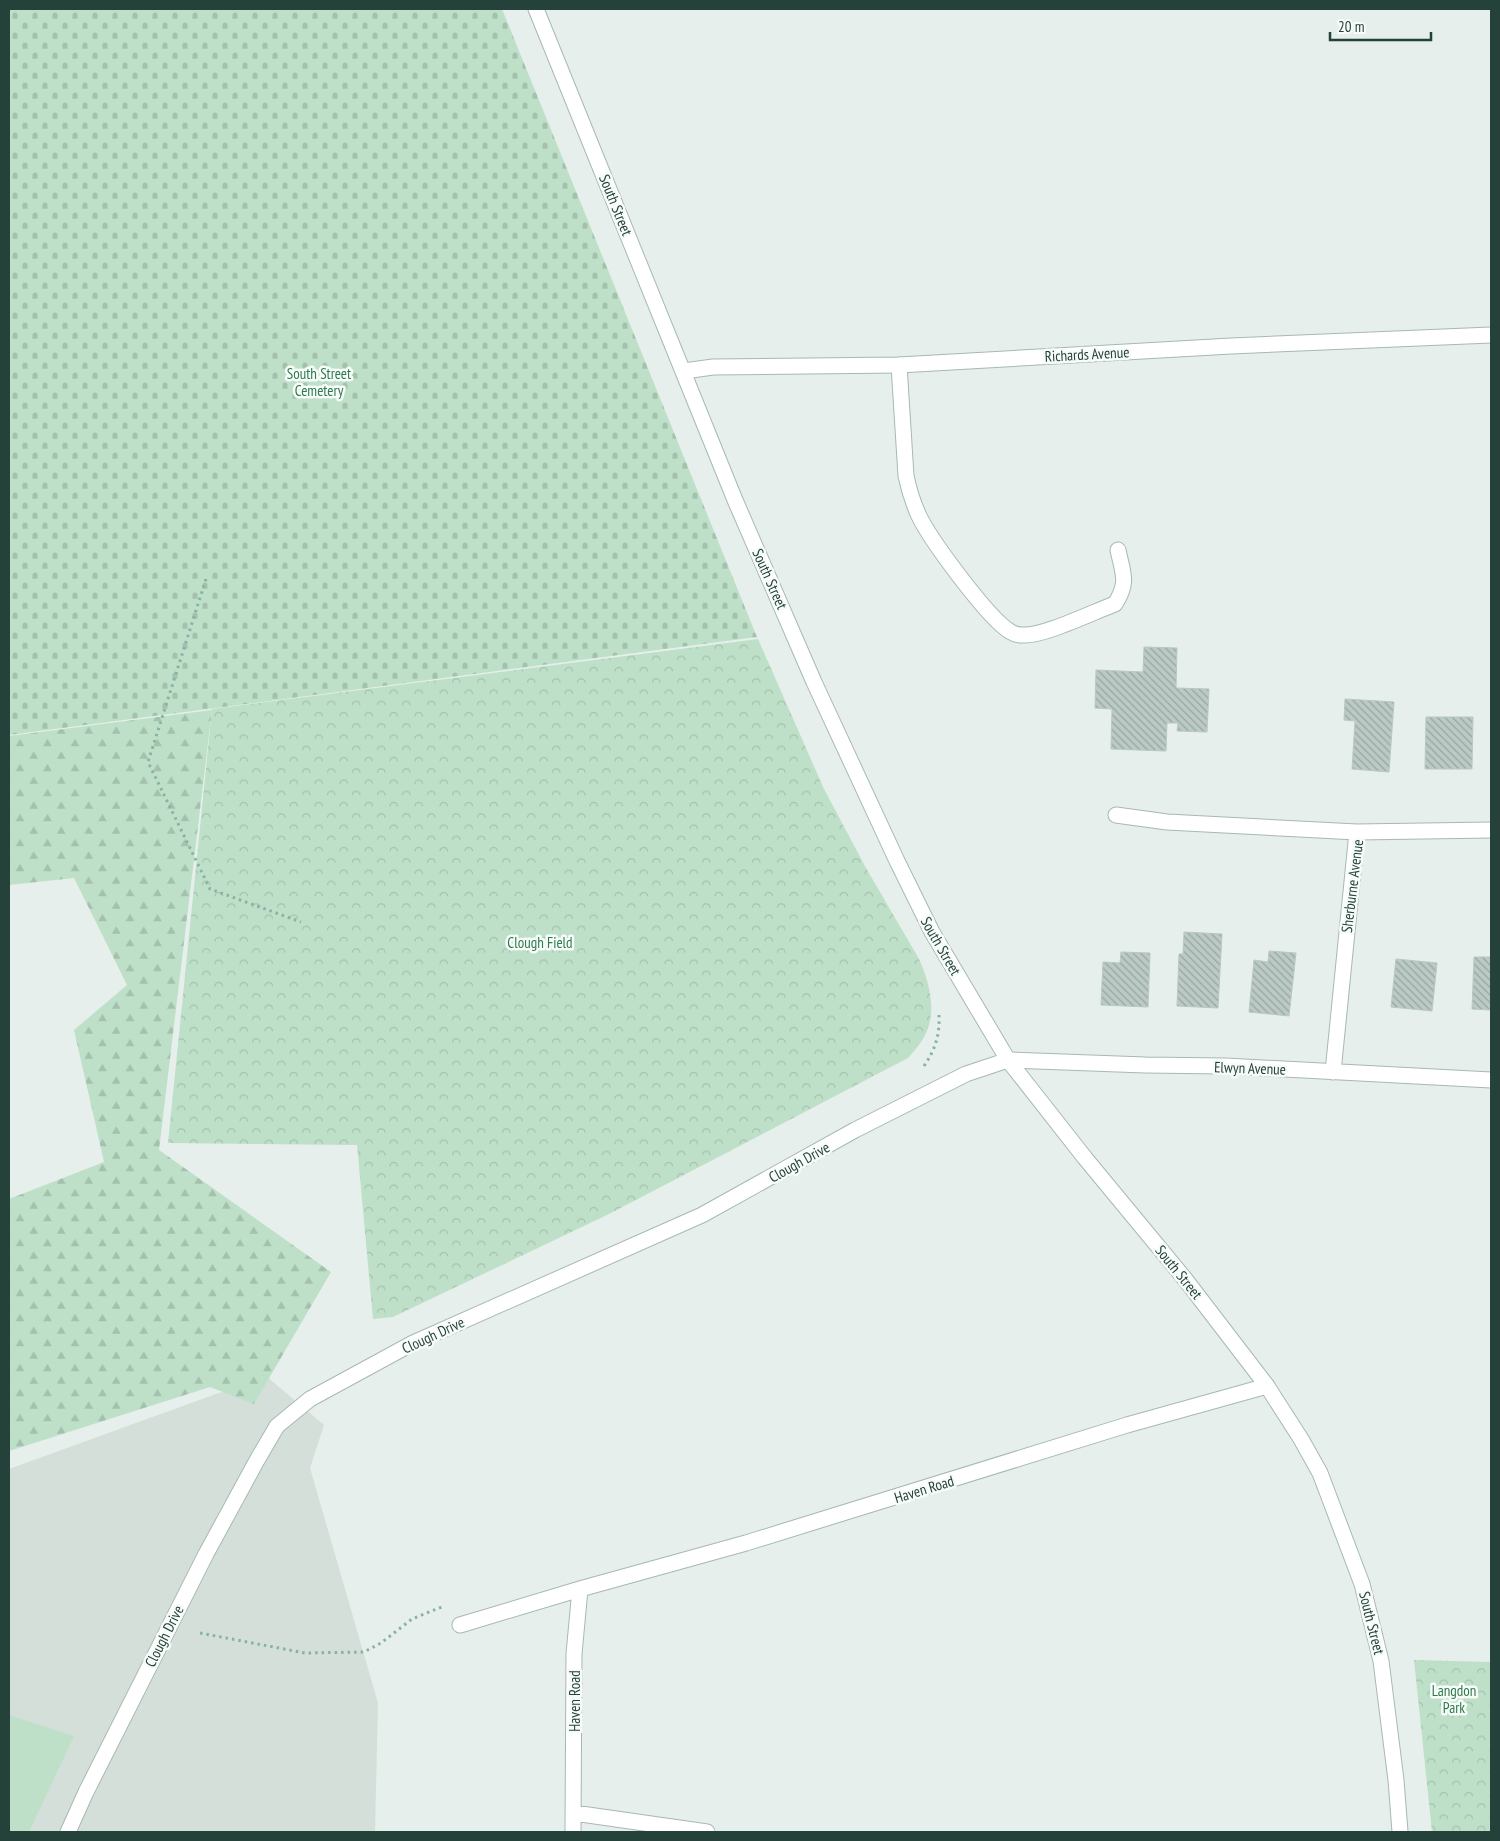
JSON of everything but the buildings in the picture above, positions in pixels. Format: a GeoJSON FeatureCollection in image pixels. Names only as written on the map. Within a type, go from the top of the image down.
{"type":"FeatureCollection","features":[{"type":"Feature","properties":{"kind":"street","name":"South Street"},"geometry":{"type":"LineString","coordinates":[[536,9],[735,500],[818,691],[896,861],[932,932],[1008,1060],[1085,1158],[1185,1279],[1267,1386],[1320,1473],[1362,1584],[1381,1661],[1396,1780],[1400,1832]]}},
{"type":"Feature","properties":{"kind":"street","name":"Richards Avenue"},"geometry":{"type":"LineString","coordinates":[[684,371],[713,367],[899,365],[1230,346],[1491,335]]}},
{"type":"Feature","properties":{"kind":"street"},"geometry":{"type":"LineString","coordinates":[[899,365],[906,476],[910,494],[920,518],[949,562],[998,622],[1011,632],[1020,635],[1034,635],[1115,604],[1124,584],[1118,550]]}},
{"type":"Feature","properties":{"kind":"street"},"geometry":{"type":"LineString","coordinates":[[1116,815],[1167,822],[1357,832]]}},
{"type":"Feature","properties":{"kind":"street","name":"Sherburne Avenue"},"geometry":{"type":"LineString","coordinates":[[1333,1072],[1357,832],[1491,830]]}},
{"type":"Feature","properties":{"kind":"street","name":"Elwyn Avenue"},"geometry":{"type":"LineString","coordinates":[[1008,1060],[1145,1066],[1226,1066],[1491,1080]]}},
{"type":"Feature","properties":{"kind":"street","name":"Clough Drive"},"geometry":{"type":"LineString","coordinates":[[68,1832],[90,1784],[206,1554],[277,1426],[310,1400],[413,1344],[702,1215],[855,1130],[957,1078],[1008,1060]]}},
{"type":"Feature","properties":{"kind":"street","name":"Haven Road"},"geometry":{"type":"LineString","coordinates":[[460,1626],[580,1589],[746,1543],[1127,1425],[1267,1386]]}},
{"type":"Feature","properties":{"kind":"street","name":"Haven Road"},"geometry":{"type":"LineString","coordinates":[[574,1832],[574,1654],[580,1589]]}},
{"type":"Feature","properties":{"kind":"street"},"geometry":{"type":"LineString","coordinates":[[574,1813],[707,1832]]}},
{"type":"Feature","properties":{"kind":"path"},"geometry":{"type":"LineString","coordinates":[[206,579],[148,762],[210,888],[301,922]]}},
{"type":"Feature","properties":{"kind":"path"},"geometry":{"type":"LineString","coordinates":[[918,1073],[925,1066],[935,1047],[939,1029],[939,1015]]}},
{"type":"Feature","properties":{"kind":"path"},"geometry":{"type":"LineString","coordinates":[[200,1634],[304,1653],[364,1652],[381,1643],[412,1619],[452,1602]]}},
{"type":"Feature","properties":{"kind":"shaded area"},"geometry":{"type":"Polygon","coordinates":[[[266,1376],[324,1425],[310,1468],[378,1703],[375,1832],[9,1832],[9,1469],[266,1376]]]}},
{"type":"Feature","properties":{"kind":"green space","name":"South Street Cemetery"},"geometry":{"type":"Polygon","coordinates":[[[9,9],[502,9],[757,637],[9,735],[9,9]]]}},
{"type":"Feature","properties":{"kind":"green space","name":"Clough Field"},"geometry":{"type":"Polygon","coordinates":[[[758,639],[824,789],[923,968],[931,999],[931,1009],[928,1030],[923,1039],[908,1058],[609,1214],[393,1317],[373,1319],[357,1145],[168,1143],[212,709],[758,639]]]}},
{"type":"Feature","properties":{"kind":"green space"},"geometry":{"type":"Polygon","coordinates":[[[212,710],[159,1150],[331,1272],[254,1404],[210,1387],[9,1451],[9,1199],[104,1162],[74,1030],[127,985],[74,878],[9,885],[9,736],[212,710]]]}},
{"type":"Feature","properties":{"kind":"green space","name":"Langdon Park"},"geometry":{"type":"Polygon","coordinates":[[[1414,1660],[1491,1662],[1491,1832],[1432,1832],[1414,1660]]]}},
{"type":"Feature","properties":{"kind":"green space"},"geometry":{"type":"Polygon","coordinates":[[[9,1715],[74,1736],[29,1832],[9,1832],[9,1715]]]}}]}
